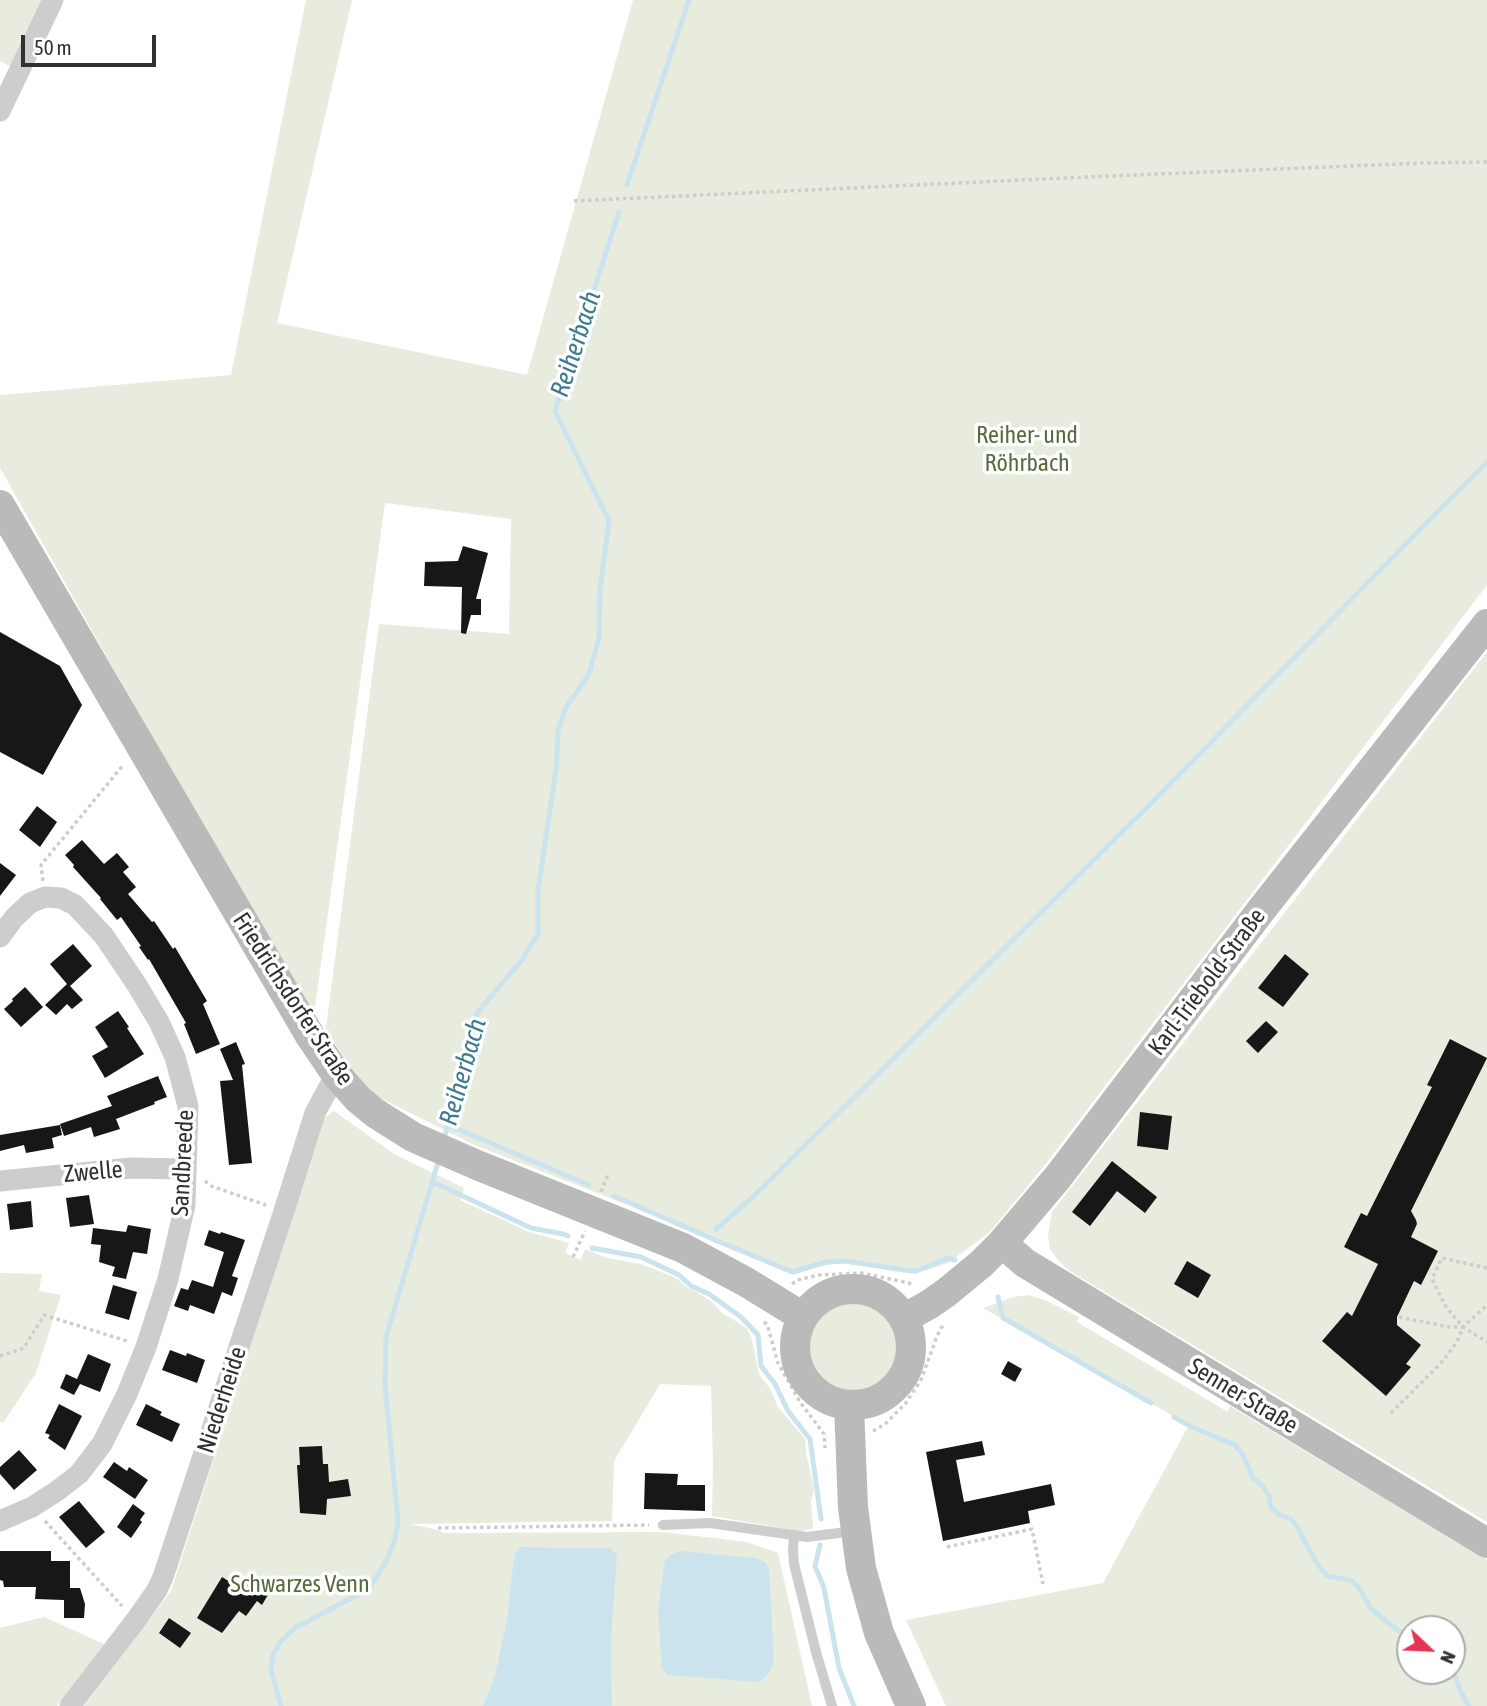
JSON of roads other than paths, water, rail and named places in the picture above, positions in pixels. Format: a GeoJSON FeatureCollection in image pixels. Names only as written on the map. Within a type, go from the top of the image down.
{"type":"FeatureCollection","features":[{"type":"Feature","properties":{"kind":"main road","name":"Friedrichsdorfer Straße"},"geometry":{"type":"LineString","coordinates":[[0,505],[309,1034],[336,1074],[358,1099],[400,1130],[442,1150],[683,1248],[791,1310]]}},
{"type":"Feature","properties":{"kind":"main road","name":"Karl-Triebold-Straße"},"geometry":{"type":"LineString","coordinates":[[917,1311],[966,1278],[1002,1243],[1066,1166],[1262,909],[1487,624]]}},
{"type":"Feature","properties":{"kind":"main road","name":"Senner Straße"},"geometry":{"type":"LineString","coordinates":[[1002,1243],[1036,1270],[1487,1543]]}},
{"type":"Feature","properties":{"kind":"main road"},"geometry":{"type":"LineString","coordinates":[[840,1424],[867,1404],[884,1396],[899,1383],[909,1366],[912,1348],[909,1328],[917,1311],[899,1310],[881,1295],[858,1288],[834,1291],[815,1302],[791,1310],[796,1336],[795,1353],[800,1371],[810,1386],[826,1399],[840,1424],[861,1568],[879,1633],[911,1706]]}},
{"type":"Feature","properties":{"kind":"street"},"geometry":{"type":"LineString","coordinates":[[0,111],[53,0]]}},
{"type":"Feature","properties":{"kind":"street","name":"Sandbreede"},"geometry":{"type":"LineString","coordinates":[[0,937],[30,903],[45,897],[61,898],[75,905],[104,936],[159,1022],[175,1057],[188,1106],[185,1205],[169,1279],[127,1394],[103,1444],[79,1474],[32,1507],[0,1521]]}},
{"type":"Feature","properties":{"kind":"street","name":"Niederheide"},"geometry":{"type":"LineString","coordinates":[[70,1706],[136,1620],[163,1577],[315,1113],[336,1074]]}},
{"type":"Feature","properties":{"kind":"street","name":"Zwelle"},"geometry":{"type":"LineString","coordinates":[[0,1181],[131,1168],[185,1169]]}},
{"type":"Feature","properties":{"kind":"lane"},"geometry":{"type":"LineString","coordinates":[[663,1525],[710,1523],[794,1536],[855,1531]]}},
{"type":"Feature","properties":{"kind":"lane"},"geometry":{"type":"LineString","coordinates":[[794,1536],[794,1564],[832,1706]]}},
{"type":"Feature","properties":{"kind":"water"},"geometry":{"type":"Polygon","coordinates":[[[520,1547],[610,1548],[617,1555],[611,1639],[612,1706],[483,1706],[495,1675],[507,1619],[514,1555],[520,1547]]]}},
{"type":"Feature","properties":{"kind":"water"},"geometry":{"type":"Polygon","coordinates":[[[680,1551],[756,1558],[766,1563],[769,1570],[774,1660],[769,1673],[759,1682],[667,1675],[662,1668],[658,1610],[665,1560],[680,1551]]]}},
{"type":"Feature","properties":{"kind":"waterway","name":"Reiherbach"},"geometry":{"type":"LineString","coordinates":[[627,185],[689,0]]}},
{"type":"Feature","properties":{"kind":"waterway","name":"Reiherbach"},"geometry":{"type":"LineString","coordinates":[[444,1139],[471,1047],[477,1013],[522,960],[538,934],[538,890],[556,770],[558,731],[565,709],[589,674],[599,638],[600,589],[609,521],[555,411],[619,212]]}},
{"type":"Feature","properties":{"kind":"waterway"},"geometry":{"type":"LineString","coordinates":[[716,1229],[755,1195],[1151,803],[1487,462]]}},
{"type":"Feature","properties":{"kind":"waterway"},"geometry":{"type":"LineString","coordinates":[[448,1125],[589,1185]]}},
{"type":"Feature","properties":{"kind":"waterway","name":"Reiherbach"},"geometry":{"type":"LineString","coordinates":[[281,1706],[271,1670],[273,1655],[281,1641],[295,1628],[372,1584],[388,1558],[395,1539],[398,1521],[385,1384],[386,1337],[439,1159]]}},
{"type":"Feature","properties":{"kind":"waterway"},"geometry":{"type":"LineString","coordinates":[[433,1182],[531,1228],[568,1236]]}},
{"type":"Feature","properties":{"kind":"waterway"},"geometry":{"type":"LineString","coordinates":[[614,1196],[793,1272],[826,1262],[845,1261],[916,1271],[948,1258],[955,1260]]}},
{"type":"Feature","properties":{"kind":"waterway"},"geometry":{"type":"LineString","coordinates":[[592,1248],[641,1257],[679,1275],[691,1286],[709,1294],[741,1317],[758,1335],[761,1366],[775,1384],[788,1411],[810,1439],[821,1519]]}},
{"type":"Feature","properties":{"kind":"waterway"},"geometry":{"type":"LineString","coordinates":[[998,1297],[1003,1318],[1151,1403]]}},
{"type":"Feature","properties":{"kind":"waterway"},"geometry":{"type":"LineString","coordinates":[[1174,1417],[1235,1445],[1243,1455],[1253,1478],[1269,1496],[1271,1508],[1291,1519],[1296,1525],[1316,1562],[1327,1576],[1350,1580],[1358,1586],[1371,1609],[1396,1629]]}},
{"type":"Feature","properties":{"kind":"waterway"},"geometry":{"type":"LineString","coordinates":[[820,1545],[815,1566],[824,1588],[839,1668],[854,1706]]}},
{"type":"Feature","properties":{"kind":"waterway"},"geometry":{"type":"LineString","coordinates":[[1458,1685],[1469,1706]]}},
{"type":"Feature","properties":{"kind":"park label","name":"Reiher- und Röhrbach"},"geometry":{"type":"Point","coordinates":[1027,449]}},
{"type":"Feature","properties":{"kind":"park label","name":"Schwarzes Venn"},"geometry":{"type":"Point","coordinates":[300,1584]}}]}
